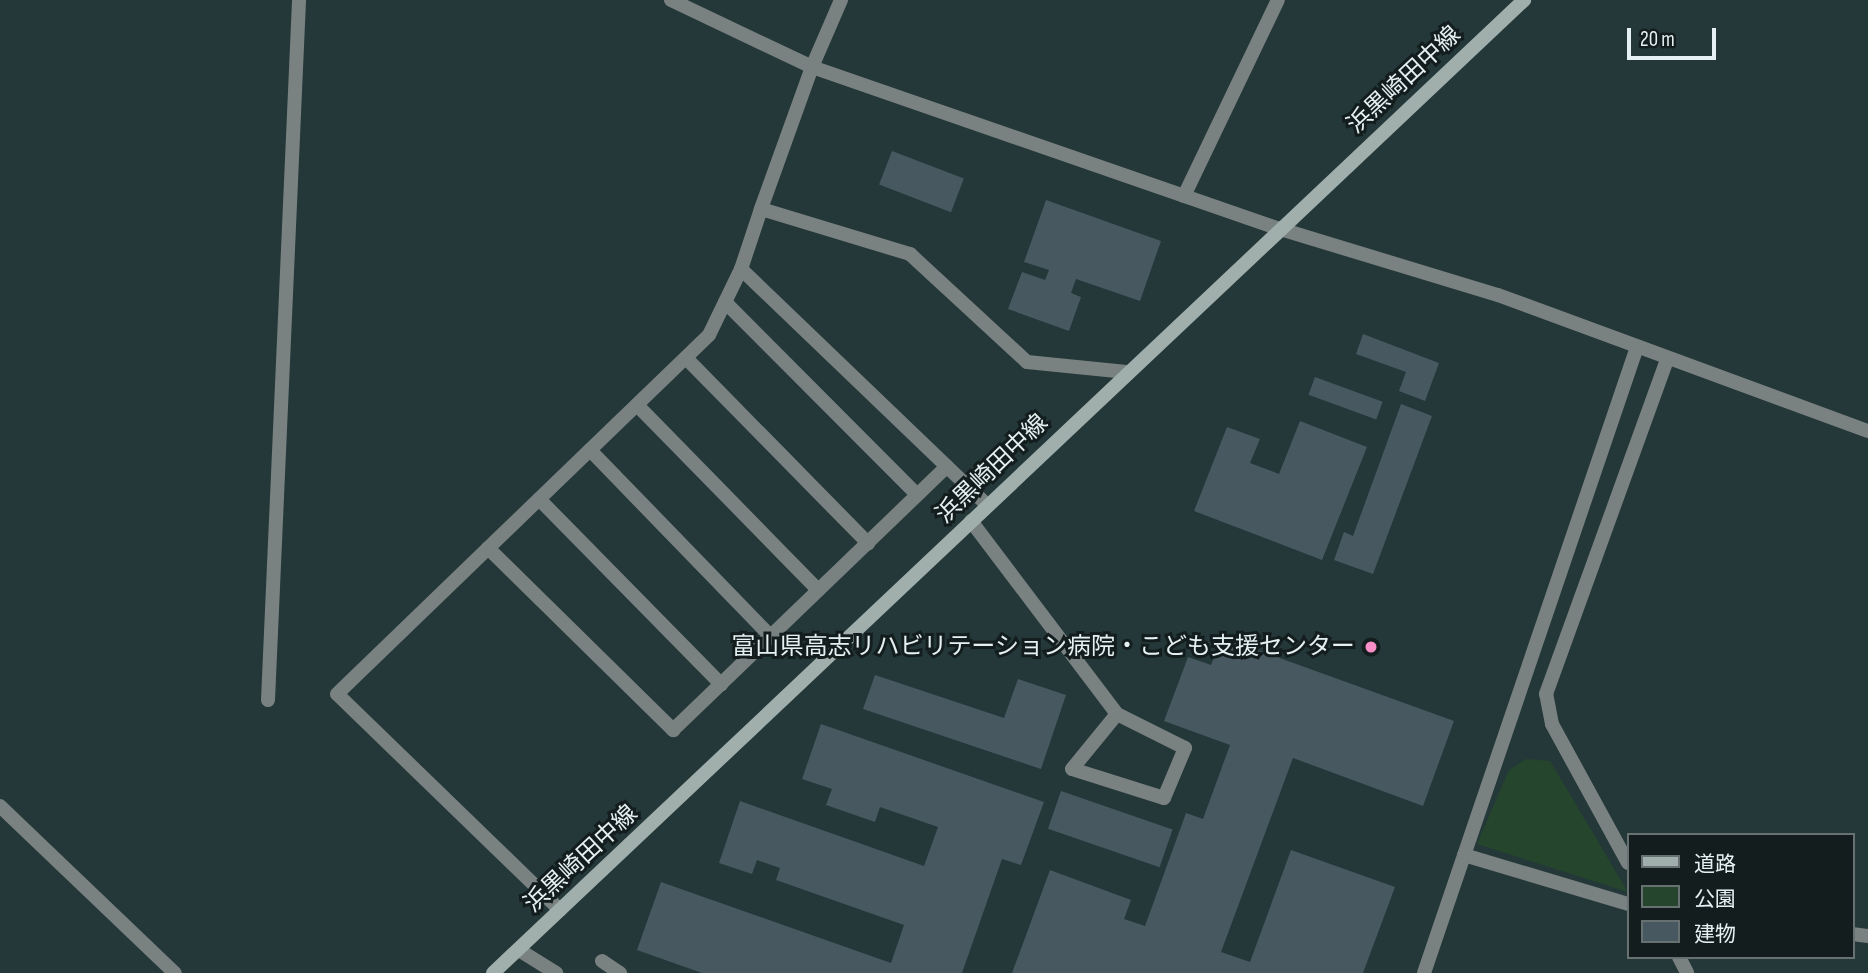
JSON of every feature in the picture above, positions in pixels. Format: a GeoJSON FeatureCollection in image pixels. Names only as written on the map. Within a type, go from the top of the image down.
{"type":"FeatureCollection","features":[{"type":"Feature","properties":{"kind":"main road","name":"浜黒崎田中線"},"geometry":{"type":"LineString","coordinates":[[493,973],[1277,228],[1524,0]]}},
{"type":"Feature","properties":{"kind":"street"},"geometry":{"type":"LineString","coordinates":[[268,700],[299,0]]}},
{"type":"Feature","properties":{"kind":"street"},"geometry":{"type":"LineString","coordinates":[[671,0],[812,67],[1277,228],[1499,295],[1868,431]]}},
{"type":"Feature","properties":{"kind":"street"},"geometry":{"type":"LineString","coordinates":[[560,910],[337,694],[709,335],[741,269],[812,67],[841,0]]}},
{"type":"Feature","properties":{"kind":"street"},"geometry":{"type":"LineString","coordinates":[[1184,196],[1278,0]]}},
{"type":"Feature","properties":{"kind":"street"},"geometry":{"type":"LineString","coordinates":[[761,209],[910,254],[1027,362],[1127,372]]}},
{"type":"Feature","properties":{"kind":"street"},"geometry":{"type":"LineString","coordinates":[[741,269],[987,506]]}},
{"type":"Feature","properties":{"kind":"street"},"geometry":{"type":"LineString","coordinates":[[725,302],[917,495]]}},
{"type":"Feature","properties":{"kind":"street"},"geometry":{"type":"LineString","coordinates":[[1423,973],[1637,347]]}},
{"type":"Feature","properties":{"kind":"street"},"geometry":{"type":"LineString","coordinates":[[686,358],[868,543]]}},
{"type":"Feature","properties":{"kind":"street"},"geometry":{"type":"LineString","coordinates":[[1626,859],[1552,724],[1546,694],[1667,359]]}},
{"type":"Feature","properties":{"kind":"street"},"geometry":{"type":"LineString","coordinates":[[637,405],[818,590]]}},
{"type":"Feature","properties":{"kind":"street"},"geometry":{"type":"LineString","coordinates":[[590,450],[770,636]]}},
{"type":"Feature","properties":{"kind":"street"},"geometry":{"type":"LineString","coordinates":[[488,548],[673,730],[947,466]]}},
{"type":"Feature","properties":{"kind":"street"},"geometry":{"type":"LineString","coordinates":[[539,499],[721,684]]}},
{"type":"Feature","properties":{"kind":"street"},"geometry":{"type":"LineString","coordinates":[[971,521],[1117,714],[1185,748],[1164,798],[1072,769],[1117,714]]}},
{"type":"Feature","properties":{"kind":"street"},"geometry":{"type":"LineString","coordinates":[[0,806],[175,973]]}},
{"type":"Feature","properties":{"kind":"street"},"geometry":{"type":"LineString","coordinates":[[1464,855],[1626,903]]}},
{"type":"Feature","properties":{"kind":"street"},"geometry":{"type":"LineString","coordinates":[[519,950],[556,973]]}},
{"type":"Feature","properties":{"kind":"street"},"geometry":{"type":"LineString","coordinates":[[602,961],[620,973]]}},
{"type":"Feature","properties":{"kind":"green space"},"geometry":{"type":"Polygon","coordinates":[[[1526,759],[1550,761],[1626,891],[1477,844],[1509,770],[1526,759]]]}},
{"type":"Feature","properties":{"kind":"building"},"geometry":{"type":"Polygon","coordinates":[[[892,151],[964,179],[951,212],[879,185],[892,151]]]}},
{"type":"Feature","properties":{"kind":"building"},"geometry":{"type":"Polygon","coordinates":[[[1046,200],[1161,241],[1140,301],[1076,279],[1071,293],[1081,297],[1069,331],[1008,309],[1022,272],[1045,280],[1049,270],[1024,262],[1046,200]]]}},
{"type":"Feature","properties":{"kind":"building"},"geometry":{"type":"Polygon","coordinates":[[[1363,334],[1439,363],[1425,401],[1399,391],[1406,372],[1356,354],[1363,334]]]}},
{"type":"Feature","properties":{"kind":"building"},"geometry":{"type":"Polygon","coordinates":[[[1315,377],[1383,402],[1376,419],[1309,395],[1315,377]]]}},
{"type":"Feature","properties":{"kind":"building"},"geometry":{"type":"Polygon","coordinates":[[[1401,404],[1432,416],[1373,574],[1334,560],[1344,532],[1353,536],[1401,404]]]}},
{"type":"Feature","properties":{"kind":"building"},"geometry":{"type":"Polygon","coordinates":[[[1300,421],[1367,447],[1322,560],[1194,511],[1227,427],[1260,439],[1250,463],[1279,474],[1300,421]]]}},
{"type":"Feature","properties":{"kind":"building"},"geometry":{"type":"Polygon","coordinates":[[[1222,637],[1454,721],[1423,806],[1293,758],[1221,952],[1250,962],[1291,850],[1395,887],[1363,973],[1012,973],[1050,870],[1131,900],[1124,919],[1145,926],[1186,813],[1203,819],[1230,745],[1164,721],[1188,657],[1211,665],[1222,637]]]}},
{"type":"Feature","properties":{"kind":"building"},"geometry":{"type":"Polygon","coordinates":[[[875,675],[1004,718],[1018,679],[1066,695],[1041,769],[863,709],[875,675]]]}},
{"type":"Feature","properties":{"kind":"building"},"geometry":{"type":"Polygon","coordinates":[[[821,724],[1044,802],[1021,865],[1002,859],[962,973],[702,973],[637,950],[661,882],[891,963],[904,925],[776,880],[780,868],[757,860],[752,874],[719,863],[740,801],[924,866],[938,827],[880,807],[875,822],[826,805],[832,789],[802,779],[821,724]]]}},
{"type":"Feature","properties":{"kind":"building"},"geometry":{"type":"Polygon","coordinates":[[[1061,791],[1173,829],[1160,867],[1048,829],[1061,791]]]}},
{"type":"Feature","properties":{"kind":"place","name":"富山県高志リハビリテーション病院・こども支援センター"},"geometry":{"type":"Point","coordinates":[1371,647]}}]}
